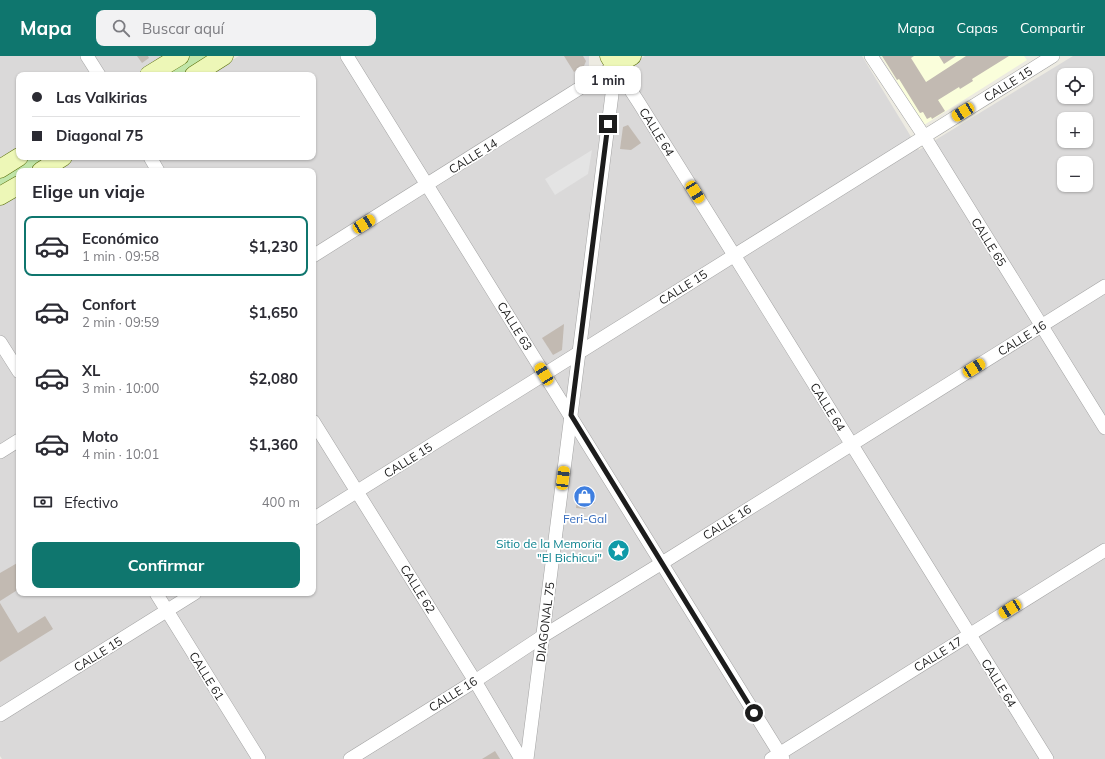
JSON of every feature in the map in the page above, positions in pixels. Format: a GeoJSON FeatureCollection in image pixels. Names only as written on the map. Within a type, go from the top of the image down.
{"type":"FeatureCollection","features":[{"type":"Feature","properties":{"kind":"main road"},"geometry":{"type":"LineString","coordinates":[[154,72],[180,56]]}},
{"type":"Feature","properties":{"kind":"main road"},"geometry":{"type":"LineString","coordinates":[[199,72],[224,56]]}},
{"type":"Feature","properties":{"kind":"main road","name":"CALLE 14"},"geometry":{"type":"LineString","coordinates":[[614,59],[632,56]]}},
{"type":"Feature","properties":{"kind":"main road"},"geometry":{"type":"LineString","coordinates":[[0,168],[16,159]]}},
{"type":"Feature","properties":{"kind":"main road"},"geometry":{"type":"LineString","coordinates":[[46,168],[58,160]]}},
{"type":"Feature","properties":{"kind":"main road"},"geometry":{"type":"LineString","coordinates":[[0,196],[16,186]]}},
{"type":"Feature","properties":{"kind":"street"},"geometry":{"type":"LineString","coordinates":[[87,56],[97,72]]}},
{"type":"Feature","properties":{"kind":"street","name":"CALLE 63"},"geometry":{"type":"LineString","coordinates":[[347,56],[662,563],[778,757]]}},
{"type":"Feature","properties":{"kind":"street","name":"CALLE 65"},"geometry":{"type":"LineString","coordinates":[[872,56],[924,136],[1105,428]]}},
{"type":"Feature","properties":{"kind":"street","name":"CALLE 15"},"geometry":{"type":"LineString","coordinates":[[316,517],[1052,56]]}},
{"type":"Feature","properties":{"kind":"street","name":"CALLE 14"},"geometry":{"type":"LineString","coordinates":[[316,254],[427,184],[614,59]]}},
{"type":"Feature","properties":{"kind":"street","name":"CALLE 64"},"geometry":{"type":"LineString","coordinates":[[614,59],[639,103],[1047,759]]}},
{"type":"Feature","properties":{"kind":"street","name":"DIAGONAL 75"},"geometry":{"type":"LineString","coordinates":[[527,759],[579,352],[614,59]]}},
{"type":"Feature","properties":{"kind":"street","name":"CALLE 16"},"geometry":{"type":"LineString","coordinates":[[350,759],[543,636],[852,445],[1105,286]]}},
{"type":"Feature","properties":{"kind":"street"},"geometry":{"type":"LineString","coordinates":[[0,342],[16,367]]}},
{"type":"Feature","properties":{"kind":"street","name":"CALLE 62"},"geometry":{"type":"LineString","coordinates":[[316,426],[521,759]]}},
{"type":"Feature","properties":{"kind":"street"},"geometry":{"type":"LineString","coordinates":[[0,452],[16,442]]}},
{"type":"Feature","properties":{"kind":"street","name":"CALLE 17"},"geometry":{"type":"LineString","coordinates":[[778,757],[1105,550]]}},
{"type":"Feature","properties":{"kind":"street","name":"CALLE 61"},"geometry":{"type":"LineString","coordinates":[[158,596],[259,759]]}},
{"type":"Feature","properties":{"kind":"street","name":"CALLE 15"},"geometry":{"type":"LineString","coordinates":[[0,715],[190,596]]}},
{"type":"Feature","properties":{"kind":"shaded area"},"geometry":{"type":"Polygon","coordinates":[[[0,56],[171,56],[145,72],[16,72],[16,153],[0,162],[0,56]]]}},
{"type":"Feature","properties":{"kind":"shaded area"},"geometry":{"type":"Polygon","coordinates":[[[239,56],[589,56],[589,67],[598,84],[645,56],[862,56],[919,150],[1073,56],[1105,56],[1105,759],[2,759],[0,756],[0,205],[16,195],[16,596],[316,596],[316,168],[59,168],[72,160],[316,160],[316,72],[213,72],[239,56]]]}},
{"type":"Feature","properties":{"kind":"shaded area"},"geometry":{"type":"Polygon","coordinates":[[[881,56],[1024,56],[1027,60],[924,125],[881,56]]]}},
{"type":"Feature","properties":{"kind":"shaded area"},"geometry":{"type":"Polygon","coordinates":[[[592,150],[588,174],[555,195],[545,179],[592,150]]]}},
{"type":"Feature","properties":{"kind":"green space"},"geometry":{"type":"Polygon","coordinates":[[[188,56],[211,56],[186,72],[163,72],[188,56]]]}},
{"type":"Feature","properties":{"kind":"green space"},"geometry":{"type":"Polygon","coordinates":[[[20,160],[43,160],[31,168],[16,168],[16,177],[0,187],[0,173],[20,160]]]}},
{"type":"Feature","properties":{"kind":"building"},"geometry":{"type":"Polygon","coordinates":[[[137,56],[148,56],[149,58],[142,63],[137,56]]]}},
{"type":"Feature","properties":{"kind":"building"},"geometry":{"type":"Polygon","coordinates":[[[564,56],[583,56],[586,61],[584,66],[574,72],[564,56]]]}},
{"type":"Feature","properties":{"kind":"building"},"geometry":{"type":"Polygon","coordinates":[[[882,56],[914,56],[911,58],[926,82],[966,56],[1009,56],[972,79],[973,81],[960,89],[959,87],[938,100],[945,111],[932,119],[931,117],[927,119],[923,112],[920,113],[899,79],[897,80],[882,56]]]}},
{"type":"Feature","properties":{"kind":"building"},"geometry":{"type":"Polygon","coordinates":[[[939,56],[956,56],[944,64],[939,56]]]}},
{"type":"Feature","properties":{"kind":"building"},"geometry":{"type":"Polygon","coordinates":[[[628,125],[641,143],[631,150],[620,149],[623,127],[628,125]]]}},
{"type":"Feature","properties":{"kind":"building"},"geometry":{"type":"Polygon","coordinates":[[[564,324],[562,350],[553,355],[542,338],[564,324]]]}},
{"type":"Feature","properties":{"kind":"building","name":"Feri-Gal"},"geometry":{"type":"Polygon","coordinates":[[[587,488],[595,503],[585,509],[576,508],[578,492],[587,488]]]}},
{"type":"Feature","properties":{"kind":"building"},"geometry":{"type":"Polygon","coordinates":[[[16,564],[16,591],[0,601],[0,573],[16,564]]]}},
{"type":"Feature","properties":{"kind":"building"},"geometry":{"type":"Polygon","coordinates":[[[0,603],[18,633],[45,616],[53,629],[0,662],[0,603]]]}},
{"type":"Feature","properties":{"kind":"building"},"geometry":{"type":"Polygon","coordinates":[[[495,751],[500,759],[482,759],[495,751]]]}},
{"type":"Feature","properties":{"kind":"place","name":"Feri-Gal"},"geometry":{"type":"Point","coordinates":[585,497]}},
{"type":"Feature","properties":{"kind":"place","name":"Sitio de la Memoria \"El Bichicui\""},"geometry":{"type":"Point","coordinates":[618,550]}},
{"type":"Feature","properties":{"kind":"route"},"geometry":{"type":"LineString","coordinates":[[608,124],[571,415],[754,713]]}}]}
